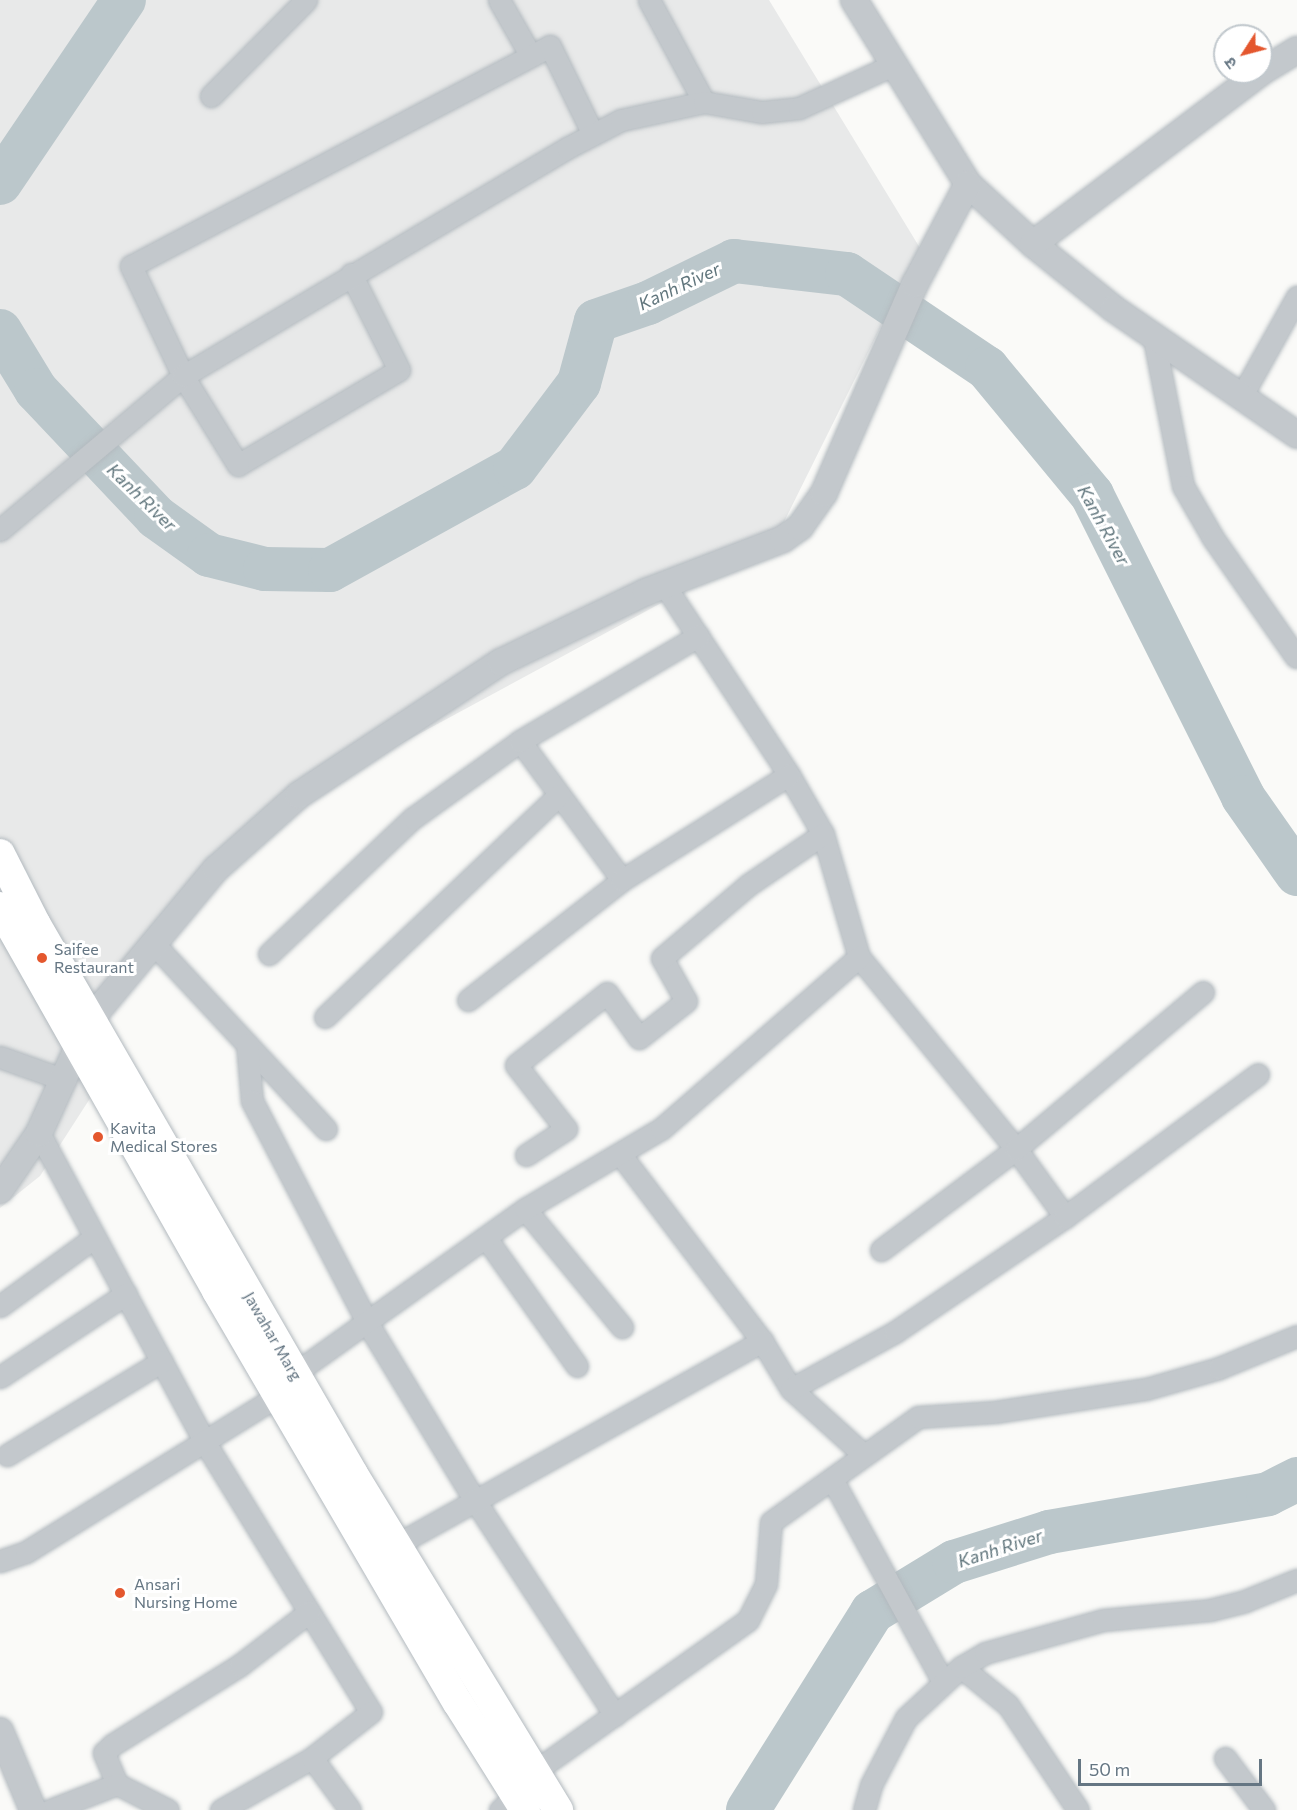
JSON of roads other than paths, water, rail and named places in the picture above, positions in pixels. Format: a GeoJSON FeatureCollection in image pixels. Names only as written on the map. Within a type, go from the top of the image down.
{"type":"FeatureCollection","features":[{"type":"Feature","properties":{"kind":"main road","name":"Jawahar Marg"},"geometry":{"type":"LineString","coordinates":[[0,854],[17,936],[90,1020],[291,1384],[523,1793],[558,1810]]}},
{"type":"Feature","properties":{"kind":"main road"},"geometry":{"type":"LineString","coordinates":[[0,907],[78,1048],[291,1384]]}},
{"type":"Feature","properties":{"kind":"street"},"geometry":{"type":"LineString","coordinates":[[211,96],[306,0]]}},
{"type":"Feature","properties":{"kind":"street"},"geometry":{"type":"LineString","coordinates":[[499,0],[531,56]]}},
{"type":"Feature","properties":{"kind":"street"},"geometry":{"type":"LineString","coordinates":[[649,0],[704,102]]}},
{"type":"Feature","properties":{"kind":"street"},"geometry":{"type":"LineString","coordinates":[[854,0],[968,184],[1033,244],[1154,339],[1297,435]]}},
{"type":"Feature","properties":{"kind":"street"},"geometry":{"type":"LineString","coordinates":[[351,274],[399,363],[395,375],[238,465],[183,376],[131,266],[550,46],[593,134]]}},
{"type":"Feature","properties":{"kind":"street"},"geometry":{"type":"LineString","coordinates":[[1273,65],[1297,50]]}},
{"type":"Feature","properties":{"kind":"street"},"geometry":{"type":"LineString","coordinates":[[0,530],[183,376],[351,274],[593,134],[621,120],[704,102],[762,112],[799,108],[895,64]]}},
{"type":"Feature","properties":{"kind":"street"},"geometry":{"type":"LineString","coordinates":[[1033,244],[1245,84]]}},
{"type":"Feature","properties":{"kind":"street"},"geometry":{"type":"LineString","coordinates":[[0,1190],[39,1133],[65,1080],[90,1020],[216,869],[299,795],[501,662],[646,592],[783,539],[800,527],[824,493],[915,284],[968,184]]}},
{"type":"Feature","properties":{"kind":"street"},"geometry":{"type":"LineString","coordinates":[[1241,397],[1297,297]]}},
{"type":"Feature","properties":{"kind":"street"},"geometry":{"type":"LineString","coordinates":[[1154,339],[1183,486],[1214,538],[1296,657]]}},
{"type":"Feature","properties":{"kind":"street"},"geometry":{"type":"LineString","coordinates":[[665,586],[789,775],[823,834],[859,957],[1017,1149],[1065,1217]]}},
{"type":"Feature","properties":{"kind":"street"},"geometry":{"type":"LineString","coordinates":[[270,954],[413,818],[520,741],[698,636]]}},
{"type":"Feature","properties":{"kind":"street"},"geometry":{"type":"LineString","coordinates":[[520,741],[622,880]]}},
{"type":"Feature","properties":{"kind":"street"},"geometry":{"type":"LineString","coordinates":[[468,1000],[622,880],[789,775]]}},
{"type":"Feature","properties":{"kind":"street"},"geometry":{"type":"LineString","coordinates":[[325,1017],[559,795]]}},
{"type":"Feature","properties":{"kind":"street"},"geometry":{"type":"LineString","coordinates":[[526,1155],[566,1129],[516,1065],[607,993],[639,1038],[686,1001],[662,958],[748,885],[823,834]]}},
{"type":"Feature","properties":{"kind":"street"},"geometry":{"type":"LineString","coordinates":[[153,943],[326,1129]]}},
{"type":"Feature","properties":{"kind":"street"},"geometry":{"type":"LineString","coordinates":[[0,1561],[26,1552],[204,1441],[291,1384],[368,1324],[525,1209],[661,1129],[859,957]]}},
{"type":"Feature","properties":{"kind":"street"},"geometry":{"type":"LineString","coordinates":[[881,1250],[1017,1149],[1203,992]]}},
{"type":"Feature","properties":{"kind":"street"},"geometry":{"type":"LineString","coordinates":[[247,1044],[252,1101],[368,1324],[474,1499],[615,1715]]}},
{"type":"Feature","properties":{"kind":"street"},"geometry":{"type":"LineString","coordinates":[[0,1058],[65,1080]]}},
{"type":"Feature","properties":{"kind":"street"},"geometry":{"type":"LineString","coordinates":[[791,1389],[895,1332],[1065,1217],[1258,1074]]}},
{"type":"Feature","properties":{"kind":"street"},"geometry":{"type":"LineString","coordinates":[[39,1133],[204,1441],[371,1712],[312,1758],[221,1810]]}},
{"type":"Feature","properties":{"kind":"street"},"geometry":{"type":"LineString","coordinates":[[620,1154],[762,1341],[791,1389],[864,1455]]}},
{"type":"Feature","properties":{"kind":"street"},"geometry":{"type":"LineString","coordinates":[[525,1209],[622,1327]]}},
{"type":"Feature","properties":{"kind":"street"},"geometry":{"type":"LineString","coordinates":[[0,1306],[95,1237]]}},
{"type":"Feature","properties":{"kind":"street"},"geometry":{"type":"LineString","coordinates":[[486,1238],[577,1366]]}},
{"type":"Feature","properties":{"kind":"street"},"geometry":{"type":"LineString","coordinates":[[0,1377],[126,1294]]}},
{"type":"Feature","properties":{"kind":"street"},"geometry":{"type":"LineString","coordinates":[[523,1793],[615,1715],[748,1620],[766,1584],[771,1522],[918,1418],[995,1412],[1146,1389],[1219,1368],[1297,1336]]}},
{"type":"Feature","properties":{"kind":"street"},"geometry":{"type":"LineString","coordinates":[[385,1551],[474,1499],[762,1341]]}},
{"type":"Feature","properties":{"kind":"street"},"geometry":{"type":"LineString","coordinates":[[7,1455],[162,1362]]}},
{"type":"Feature","properties":{"kind":"street"},"geometry":{"type":"LineString","coordinates":[[832,1479],[943,1682]]}},
{"type":"Feature","properties":{"kind":"street"},"geometry":{"type":"LineString","coordinates":[[864,1810],[871,1785],[906,1718],[961,1667],[985,1653],[1048,1633],[1103,1620],[1210,1610],[1255,1598],[1297,1580]]}},
{"type":"Feature","properties":{"kind":"street"},"geometry":{"type":"LineString","coordinates":[[168,1810],[117,1784],[104,1753],[112,1745],[240,1665],[309,1612]]}},
{"type":"Feature","properties":{"kind":"street"},"geometry":{"type":"LineString","coordinates":[[961,1667],[1008,1705],[1078,1810]]}},
{"type":"Feature","properties":{"kind":"street"},"geometry":{"type":"LineString","coordinates":[[0,1731],[33,1810]]}},
{"type":"Feature","properties":{"kind":"street"},"geometry":{"type":"LineString","coordinates":[[312,1758],[350,1810]]}},
{"type":"Feature","properties":{"kind":"street"},"geometry":{"type":"LineString","coordinates":[[1225,1758],[1264,1810]]}},
{"type":"Feature","properties":{"kind":"street"},"geometry":{"type":"LineString","coordinates":[[50,1810],[117,1784]]}},
{"type":"Feature","properties":{"kind":"waterway","name":"Kanh River"},"geometry":{"type":"LineString","coordinates":[[0,183],[124,0]]}},
{"type":"Feature","properties":{"kind":"waterway","name":"Kanh River"},"geometry":{"type":"LineString","coordinates":[[0,331],[36,390],[156,517],[209,555],[265,569],[330,570],[515,468],[579,383],[596,321],[648,303],[734,261],[847,274],[987,368],[1092,495],[1243,797],[1297,874]]}},
{"type":"Feature","properties":{"kind":"waterway","name":"Kanh River"},"geometry":{"type":"LineString","coordinates":[[748,1810],[872,1612],[954,1562],[1049,1532],[1268,1494],[1297,1479]]}},
{"type":"Feature","properties":{"kind":"place","name":"Saifee Restaurant"},"geometry":{"type":"Point","coordinates":[42,958]}},
{"type":"Feature","properties":{"kind":"place","name":"Kavita Medical Stores"},"geometry":{"type":"Point","coordinates":[98,1137]}},
{"type":"Feature","properties":{"kind":"place","name":"Ansari Nursing Home"},"geometry":{"type":"Point","coordinates":[120,1593]}}]}
